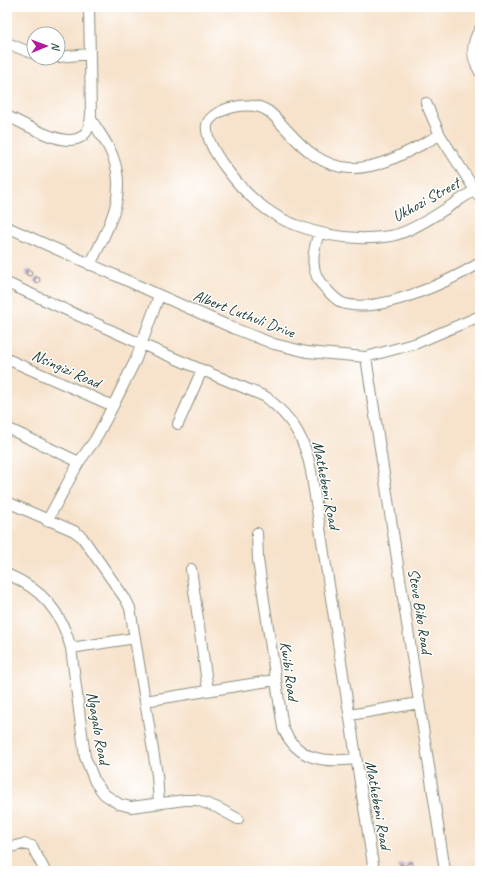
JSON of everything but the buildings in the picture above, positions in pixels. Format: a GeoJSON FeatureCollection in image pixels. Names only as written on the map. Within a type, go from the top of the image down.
{"type":"FeatureCollection","features":[{"type":"Feature","properties":{"kind":"street"},"geometry":{"type":"LineString","coordinates":[[7,116],[56,137],[72,141],[79,139],[86,133],[91,119],[89,7]]}},
{"type":"Feature","properties":{"kind":"street"},"geometry":{"type":"LineString","coordinates":[[480,29],[476,36],[473,54],[480,72]]}},
{"type":"Feature","properties":{"kind":"street"},"geometry":{"type":"LineString","coordinates":[[7,43],[26,51]]}},
{"type":"Feature","properties":{"kind":"street"},"geometry":{"type":"LineString","coordinates":[[66,56],[90,54]]}},
{"type":"Feature","properties":{"kind":"street"},"geometry":{"type":"LineString","coordinates":[[426,103],[440,136],[478,194]]}},
{"type":"Feature","properties":{"kind":"street","name":"Ukhozi Street"},"geometry":{"type":"LineString","coordinates":[[440,136],[385,162],[368,167],[348,168],[324,162],[316,157],[300,144],[275,116],[261,108],[229,108],[211,118],[207,127],[210,142],[221,160],[247,192],[274,215],[319,233],[352,238],[393,235],[478,194]]}},
{"type":"Feature","properties":{"kind":"street"},"geometry":{"type":"LineString","coordinates":[[90,265],[114,214],[118,190],[113,158],[91,119]]}},
{"type":"Feature","properties":{"kind":"street","name":"Albert Luthuli Drive"},"geometry":{"type":"LineString","coordinates":[[7,227],[233,328],[288,348],[307,352],[366,357],[417,343],[480,316]]}},
{"type":"Feature","properties":{"kind":"street"},"geometry":{"type":"LineString","coordinates":[[319,233],[313,255],[316,277],[337,300],[346,305],[364,305],[406,298],[433,288],[480,263]]}},
{"type":"Feature","properties":{"kind":"street","name":"Mathebeni Road"},"geometry":{"type":"LineString","coordinates":[[7,283],[141,344],[266,397],[276,406],[302,438],[311,471],[350,715],[355,759],[374,871]]}},
{"type":"Feature","properties":{"kind":"street"},"geometry":{"type":"LineString","coordinates":[[47,521],[79,462],[95,440],[113,406],[141,344],[159,296]]}},
{"type":"Feature","properties":{"kind":"street","name":"Steve Biko Road"},"geometry":{"type":"LineString","coordinates":[[366,357],[445,871]]}},
{"type":"Feature","properties":{"kind":"street","name":"Nsingizi Road"},"geometry":{"type":"LineString","coordinates":[[7,359],[113,406]]}},
{"type":"Feature","properties":{"kind":"street"},"geometry":{"type":"LineString","coordinates":[[178,424],[202,370]]}},
{"type":"Feature","properties":{"kind":"street"},"geometry":{"type":"LineString","coordinates":[[7,428],[79,462]]}},
{"type":"Feature","properties":{"kind":"street"},"geometry":{"type":"LineString","coordinates":[[7,502],[47,521],[74,531],[85,540],[129,604],[145,701],[159,803]]}},
{"type":"Feature","properties":{"kind":"street","name":"Kwibi Road"},"geometry":{"type":"LineString","coordinates":[[257,533],[258,560],[281,723],[290,741],[307,755],[321,760],[340,761],[355,759]]}},
{"type":"Feature","properties":{"kind":"street"},"geometry":{"type":"LineString","coordinates":[[191,569],[208,690]]}},
{"type":"Feature","properties":{"kind":"street","name":"Ngagalo Road"},"geometry":{"type":"LineString","coordinates":[[7,574],[26,583],[45,598],[62,624],[71,648],[84,754],[95,782],[104,794],[122,806],[131,807],[196,800],[218,808],[238,819]]}},
{"type":"Feature","properties":{"kind":"street"},"geometry":{"type":"LineString","coordinates":[[71,648],[135,638]]}},
{"type":"Feature","properties":{"kind":"street"},"geometry":{"type":"LineString","coordinates":[[145,701],[275,680]]}},
{"type":"Feature","properties":{"kind":"street"},"geometry":{"type":"LineString","coordinates":[[350,715],[419,703]]}},
{"type":"Feature","properties":{"kind":"street"},"geometry":{"type":"LineString","coordinates":[[7,848],[23,844],[32,846],[45,871]]}}]}
